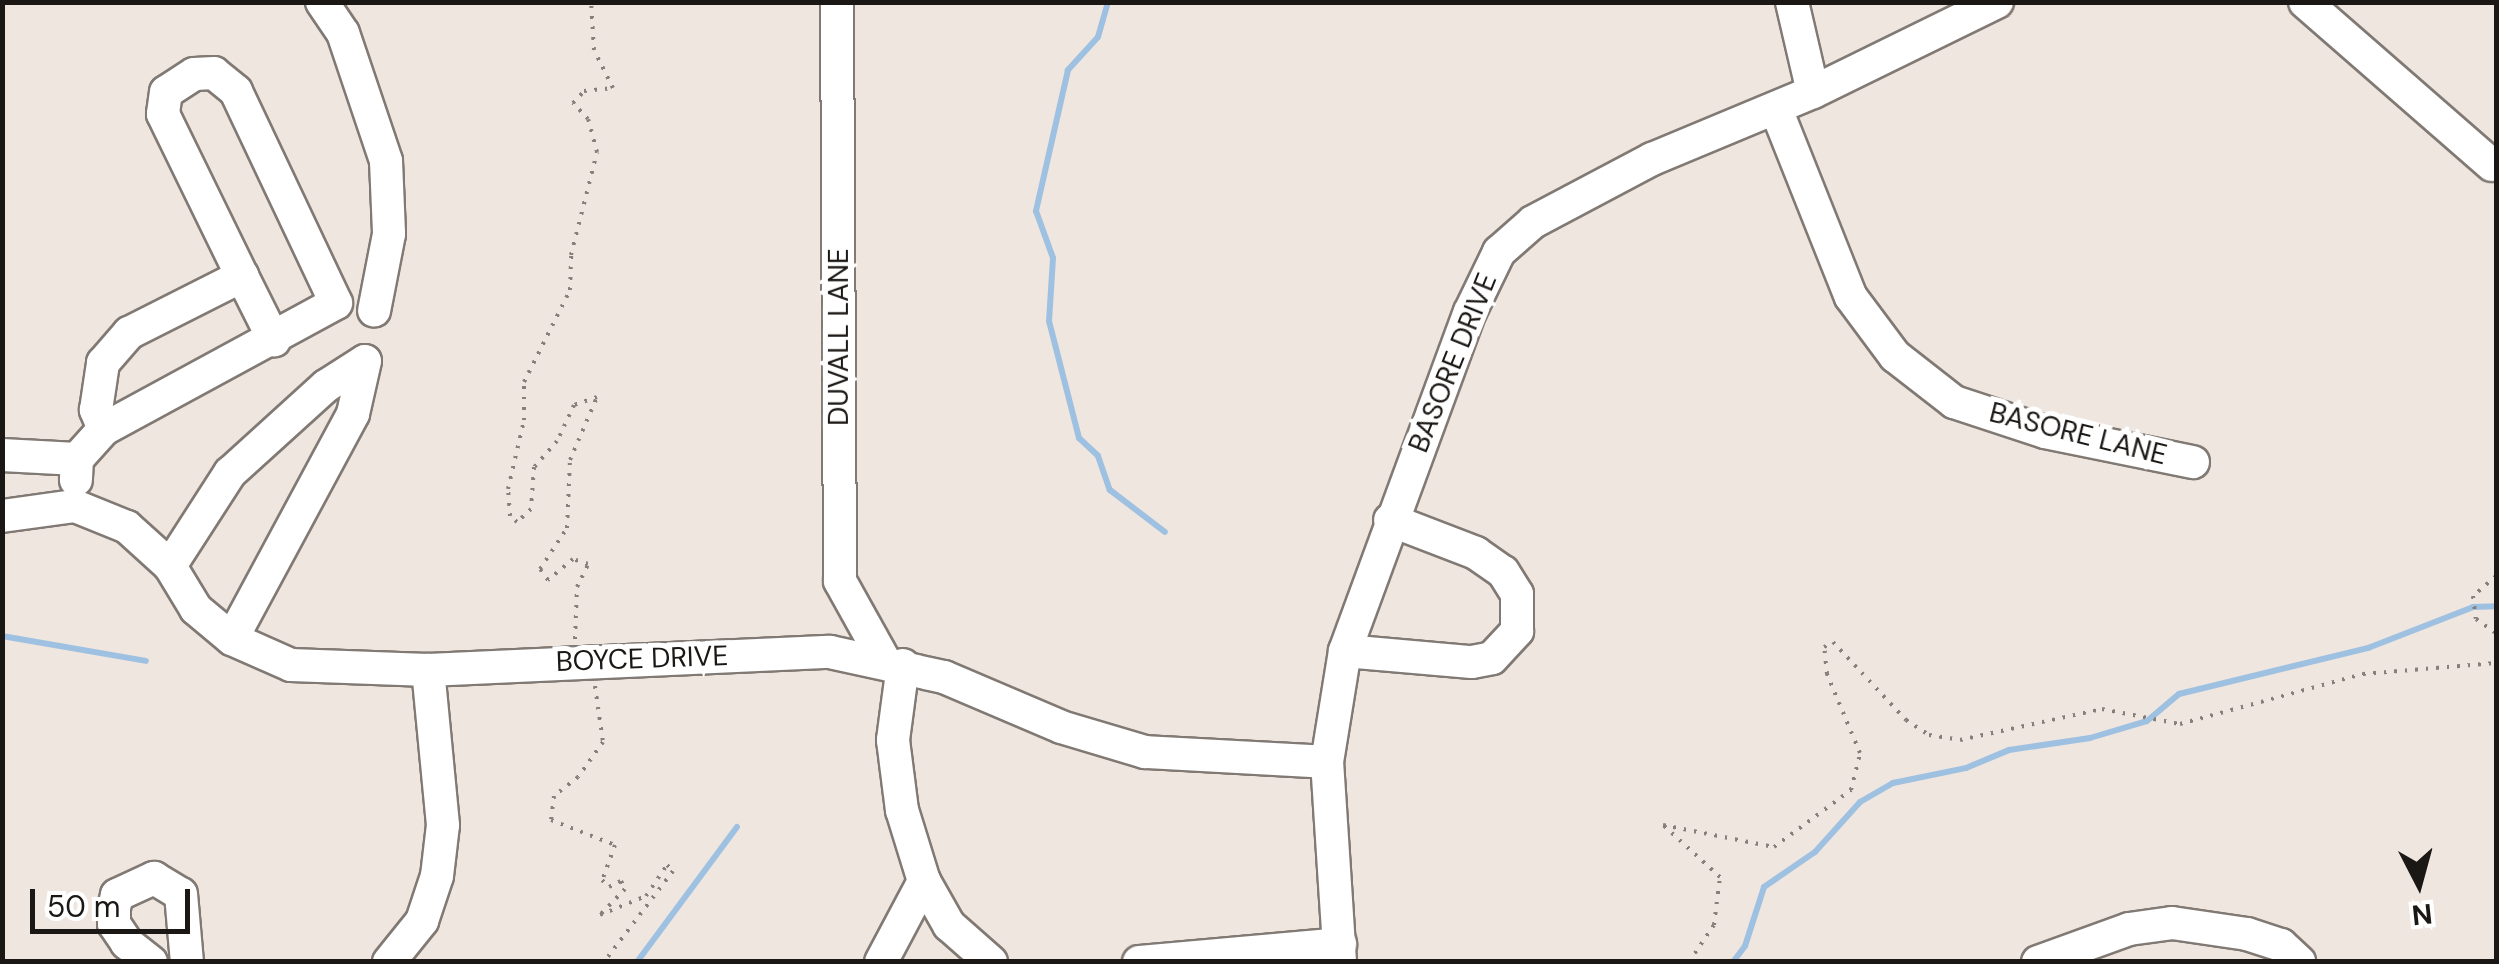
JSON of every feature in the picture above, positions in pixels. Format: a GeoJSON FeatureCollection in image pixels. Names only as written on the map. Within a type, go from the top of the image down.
{"type":"FeatureCollection","features":[{"type":"Feature","properties":{"kind":"street"},"geometry":{"type":"LineString","coordinates":[[232,640],[352,414],[390,234],[386,160],[364,85],[322,2]]}},
{"type":"Feature","properties":{"kind":"street","name":"DUVALL LANE"},"geometry":{"type":"LineString","coordinates":[[837,2],[840,580],[893,663]]}},
{"type":"Feature","properties":{"kind":"street"},"geometry":{"type":"LineString","coordinates":[[1792,2],[1814,92]]}},
{"type":"Feature","properties":{"kind":"street","name":"BASORE DRIVE"},"geometry":{"type":"LineString","coordinates":[[1340,953],[1326,762],[1345,651],[1390,520],[1499,252],[1533,222],[1635,168],[1814,92],[1997,2]]}},
{"type":"Feature","properties":{"kind":"street"},"geometry":{"type":"LineString","coordinates":[[2304,2],[2492,166]]}},
{"type":"Feature","properties":{"kind":"street"},"geometry":{"type":"LineString","coordinates":[[274,340],[163,114],[166,92],[194,74],[214,73],[236,91],[336,303]]}},
{"type":"Feature","properties":{"kind":"street","name":"BASORE LANE"},"geometry":{"type":"LineString","coordinates":[[1776,109],[1851,297],[1896,356],[1954,402],[2045,432],[2193,462]]}},
{"type":"Feature","properties":{"kind":"street"},"geometry":{"type":"LineString","coordinates":[[104,429],[96,410],[107,351],[242,276]]}},
{"type":"Feature","properties":{"kind":"street"},"geometry":{"type":"LineString","coordinates":[[75,506],[77,459],[104,429],[336,303],[359,298],[374,311]]}},
{"type":"Feature","properties":{"kind":"street"},"geometry":{"type":"LineString","coordinates":[[170,566],[230,473],[326,386],[364,360]]}},
{"type":"Feature","properties":{"kind":"street"},"geometry":{"type":"LineString","coordinates":[[2,455],[77,459]]}},
{"type":"Feature","properties":{"kind":"street","name":"BOYCE DRIVE"},"geometry":{"type":"LineString","coordinates":[[2,516],[75,506],[128,527],[170,566],[196,609],[232,640],[291,665],[428,670],[830,652],[893,663],[1061,727],[1146,752],[1326,762]]}},
{"type":"Feature","properties":{"kind":"street"},"geometry":{"type":"LineString","coordinates":[[1345,651],[1472,662],[1492,658],[1517,630],[1518,594],[1503,572],[1476,553],[1390,520]]}},
{"type":"Feature","properties":{"kind":"street"},"geometry":{"type":"LineString","coordinates":[[893,663],[892,740],[902,810],[924,881],[950,926],[992,962]]}},
{"type":"Feature","properties":{"kind":"street"},"geometry":{"type":"LineString","coordinates":[[389,962],[422,922],[438,876],[443,825],[428,670]]}},
{"type":"Feature","properties":{"kind":"street"},"geometry":{"type":"LineString","coordinates":[[151,962],[127,943],[114,924],[114,908],[118,895],[154,878],[181,894],[187,962]]}},
{"type":"Feature","properties":{"kind":"street"},"geometry":{"type":"LineString","coordinates":[[881,962],[924,881]]}},
{"type":"Feature","properties":{"kind":"street"},"geometry":{"type":"LineString","coordinates":[[2038,962],[2130,930],[2172,924],[2247,934],[2281,945],[2300,962]]}},
{"type":"Feature","properties":{"kind":"street"},"geometry":{"type":"LineString","coordinates":[[1139,962],[1340,953]]}},
{"type":"Feature","properties":{"kind":"path"},"geometry":{"type":"LineString","coordinates":[[591,2],[594,50],[613,88],[584,92],[573,103],[588,119],[597,152],[571,255],[570,290],[524,382],[524,420],[508,489],[510,516],[517,522],[530,509],[534,467],[558,441],[574,406],[597,397],[570,460],[567,528],[540,569],[548,580],[572,559],[588,564],[576,592],[575,643],[582,661],[595,674],[603,742],[578,777],[554,796],[552,820],[615,845],[602,880],[609,887],[621,880],[625,889],[600,915],[625,910],[646,896],[661,869],[670,865],[673,871],[604,962]]}},
{"type":"Feature","properties":{"kind":"path"},"geometry":{"type":"LineString","coordinates":[[2496,576],[2472,596],[2476,619],[2496,633]]}},
{"type":"Feature","properties":{"kind":"path"},"geometry":{"type":"LineString","coordinates":[[1689,962],[1714,925],[1720,877],[1663,825],[1774,847],[1850,790],[1860,753],[1827,674],[1824,647],[1833,642],[1906,720],[1929,735],[1960,740],[2102,708],[2180,724],[2363,674],[2496,663]]}},
{"type":"Feature","properties":{"kind":"waterway"},"geometry":{"type":"LineString","coordinates":[[1108,2],[1098,37],[1068,70],[1036,211],[1053,258],[1049,321],[1079,438],[1098,456],[1110,490],[1165,532]]}},
{"type":"Feature","properties":{"kind":"waterway"},"geometry":{"type":"LineString","coordinates":[[1733,962],[1745,946],[1764,887],[1815,852],[1860,802],[1893,783],[1966,768],[2009,750],[2090,738],[2147,721],[2179,694],[2368,648],[2473,607],[2496,606]]}},
{"type":"Feature","properties":{"kind":"waterway"},"geometry":{"type":"LineString","coordinates":[[2,636],[146,661]]}},
{"type":"Feature","properties":{"kind":"waterway"},"geometry":{"type":"LineString","coordinates":[[637,962],[737,827]]}}]}
